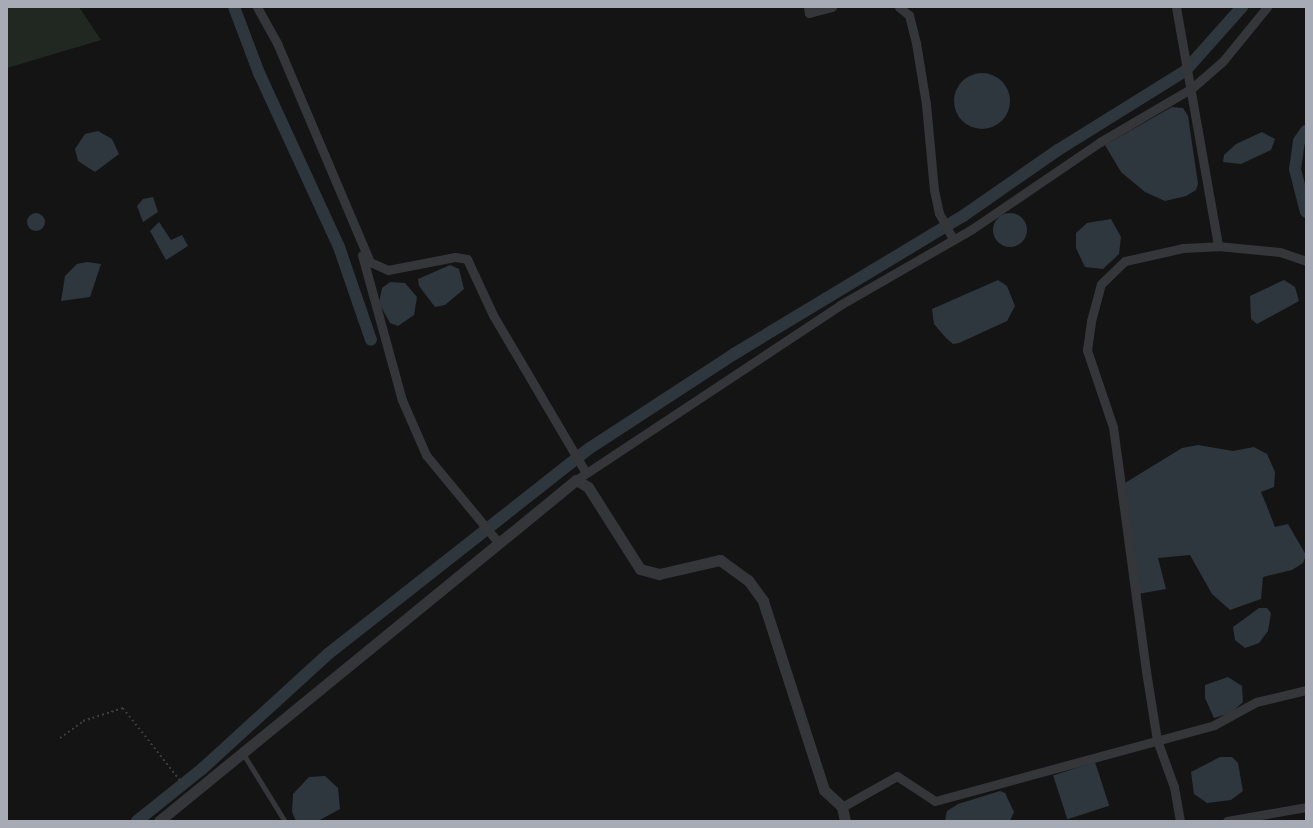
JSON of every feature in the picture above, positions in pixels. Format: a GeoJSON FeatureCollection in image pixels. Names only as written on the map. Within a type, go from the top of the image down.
{"type":"FeatureCollection","features":[{"type":"Feature","properties":{"kind":"street"},"geometry":{"type":"LineString","coordinates":[[257,7],[282,54],[358,240],[370,262],[388,270],[455,257],[467,259],[493,315],[559,434],[586,473]]}},
{"type":"Feature","properties":{"kind":"street"},"geometry":{"type":"LineString","coordinates":[[808,7],[809,13],[832,7]]}},
{"type":"Feature","properties":{"kind":"street"},"geometry":{"type":"LineString","coordinates":[[899,7],[908,11],[926,104],[934,190],[939,213],[953,239]]}},
{"type":"Feature","properties":{"kind":"street"},"geometry":{"type":"LineString","coordinates":[[1176,7],[1183,54],[1191,84],[1218,246]]}},
{"type":"Feature","properties":{"kind":"street"},"geometry":{"type":"LineString","coordinates":[[159,821],[242,751],[576,480],[840,305],[953,239],[1191,84],[1223,61],[1267,7]]}},
{"type":"Feature","properties":{"kind":"street"},"geometry":{"type":"LineString","coordinates":[[358,240],[402,400],[426,454],[498,542]]}},
{"type":"Feature","properties":{"kind":"street"},"geometry":{"type":"LineString","coordinates":[[1180,821],[1174,787],[1157,740],[1131,579],[1113,427],[1088,350],[1101,284],[1115,266],[1183,248],[1218,246],[1280,252],[1306,260]]}},
{"type":"Feature","properties":{"kind":"street"},"geometry":{"type":"LineString","coordinates":[[576,480],[588,487],[640,569],[659,574],[720,560],[748,580],[763,601],[824,790],[842,807],[845,821]]}},
{"type":"Feature","properties":{"kind":"street"},"geometry":{"type":"LineString","coordinates":[[842,807],[897,776],[935,801],[1214,725],[1256,702],[1306,690]]}},
{"type":"Feature","properties":{"kind":"street"},"geometry":{"type":"LineString","coordinates":[[1227,821],[1306,807]]}},
{"type":"Feature","properties":{"kind":"lane"},"geometry":{"type":"LineString","coordinates":[[242,751],[285,821]]}},
{"type":"Feature","properties":{"kind":"path"},"geometry":{"type":"LineString","coordinates":[[60,738],[83,721],[123,708],[188,790]]}},
{"type":"Feature","properties":{"kind":"shaded area"},"geometry":{"type":"Polygon","coordinates":[[[7,7],[79,7],[101,40],[7,68],[7,7]]]}},
{"type":"Feature","properties":{"kind":"shaded area"},"geometry":{"type":"Polygon","coordinates":[[[982,73],[993,75],[1002,81],[1008,90],[1010,101],[1008,112],[1002,121],[993,127],[982,129],[971,127],[962,121],[956,112],[954,101],[956,90],[962,81],[971,75],[982,73]]]}},
{"type":"Feature","properties":{"kind":"shaded area"},"geometry":{"type":"Polygon","coordinates":[[[1172,107],[1183,108],[1188,116],[1198,184],[1196,190],[1186,196],[1165,201],[1145,192],[1121,172],[1105,145],[1172,107]]]}},
{"type":"Feature","properties":{"kind":"shaded area"},"geometry":{"type":"Polygon","coordinates":[[[98,131],[112,139],[119,154],[95,172],[78,161],[75,149],[85,134],[98,131]]]}},
{"type":"Feature","properties":{"kind":"shaded area"},"geometry":{"type":"Polygon","coordinates":[[[1262,132],[1275,139],[1271,150],[1241,164],[1223,162],[1224,155],[1236,144],[1262,132]]]}},
{"type":"Feature","properties":{"kind":"shaded area"},"geometry":{"type":"Polygon","coordinates":[[[153,197],[158,212],[143,222],[137,206],[143,199],[153,197]]]}},
{"type":"Feature","properties":{"kind":"shaded area"},"geometry":{"type":"Polygon","coordinates":[[[36,213],[42,216],[45,222],[42,228],[36,231],[30,228],[27,222],[30,216],[36,213]]]}},
{"type":"Feature","properties":{"kind":"shaded area"},"geometry":{"type":"Polygon","coordinates":[[[1007,213],[1013,213],[1022,218],[1026,224],[1026,236],[1022,242],[1013,247],[1007,247],[998,242],[993,233],[993,227],[998,218],[1007,213]]]}},
{"type":"Feature","properties":{"kind":"shaded area"},"geometry":{"type":"Polygon","coordinates":[[[1111,219],[1121,237],[1119,254],[1103,269],[1085,267],[1076,248],[1076,233],[1087,223],[1111,219]]]}},
{"type":"Feature","properties":{"kind":"shaded area"},"geometry":{"type":"Polygon","coordinates":[[[159,222],[171,240],[182,235],[188,246],[166,260],[150,231],[159,222]]]}},
{"type":"Feature","properties":{"kind":"shaded area"},"geometry":{"type":"Polygon","coordinates":[[[87,262],[101,264],[90,297],[61,301],[65,276],[77,264],[87,262]]]}},
{"type":"Feature","properties":{"kind":"shaded area"},"geometry":{"type":"Polygon","coordinates":[[[450,265],[459,269],[464,289],[445,305],[435,307],[419,286],[418,279],[450,265]]]}},
{"type":"Feature","properties":{"kind":"shaded area"},"geometry":{"type":"Polygon","coordinates":[[[998,280],[1007,286],[1015,306],[1007,321],[959,343],[953,344],[934,324],[932,309],[998,280]]]}},
{"type":"Feature","properties":{"kind":"shaded area"},"geometry":{"type":"Polygon","coordinates":[[[1284,280],[1295,287],[1299,301],[1257,324],[1251,319],[1250,296],[1284,280]]]}},
{"type":"Feature","properties":{"kind":"shaded area"},"geometry":{"type":"Polygon","coordinates":[[[390,282],[405,283],[417,297],[414,315],[398,326],[390,323],[379,303],[382,288],[390,282]]]}},
{"type":"Feature","properties":{"kind":"shaded area"},"geometry":{"type":"Polygon","coordinates":[[[1198,445],[1233,451],[1254,447],[1267,454],[1275,472],[1274,487],[1261,492],[1275,527],[1288,524],[1306,555],[1303,563],[1292,570],[1263,577],[1261,599],[1230,610],[1212,594],[1190,555],[1158,558],[1166,589],[1138,594],[1125,483],[1182,448],[1198,445]]]}},
{"type":"Feature","properties":{"kind":"shaded area"},"geometry":{"type":"Polygon","coordinates":[[[1259,608],[1267,608],[1271,613],[1268,631],[1259,643],[1245,648],[1235,640],[1233,627],[1259,608]]]}},
{"type":"Feature","properties":{"kind":"shaded area"},"geometry":{"type":"Polygon","coordinates":[[[1228,677],[1242,686],[1243,702],[1231,713],[1214,718],[1205,698],[1205,685],[1228,677]]]}},
{"type":"Feature","properties":{"kind":"shaded area"},"geometry":{"type":"Polygon","coordinates":[[[1220,757],[1232,757],[1238,763],[1243,791],[1231,800],[1207,803],[1194,794],[1191,772],[1220,757]]]}},
{"type":"Feature","properties":{"kind":"shaded area"},"geometry":{"type":"Polygon","coordinates":[[[1095,762],[1109,806],[1067,819],[1053,776],[1095,762]]]}},
{"type":"Feature","properties":{"kind":"shaded area"},"geometry":{"type":"Polygon","coordinates":[[[325,776],[338,788],[340,809],[318,821],[296,821],[292,812],[293,794],[309,777],[325,776]]]}},
{"type":"Feature","properties":{"kind":"shaded area"},"geometry":{"type":"Polygon","coordinates":[[[1000,791],[1005,793],[1014,812],[1010,821],[945,821],[947,811],[958,804],[1000,791]]]}},
{"type":"Feature","properties":{"kind":"waterway"},"geometry":{"type":"LineString","coordinates":[[234,7],[259,73],[339,247],[371,340]]}},
{"type":"Feature","properties":{"kind":"waterway"},"geometry":{"type":"LineString","coordinates":[[137,821],[202,769],[328,654],[590,448],[734,354],[963,216],[1058,150],[1185,71],[1242,7]]}},
{"type":"Feature","properties":{"kind":"waterway"},"geometry":{"type":"LineString","coordinates":[[1306,131],[1299,141],[1295,169],[1306,212]]}}]}
